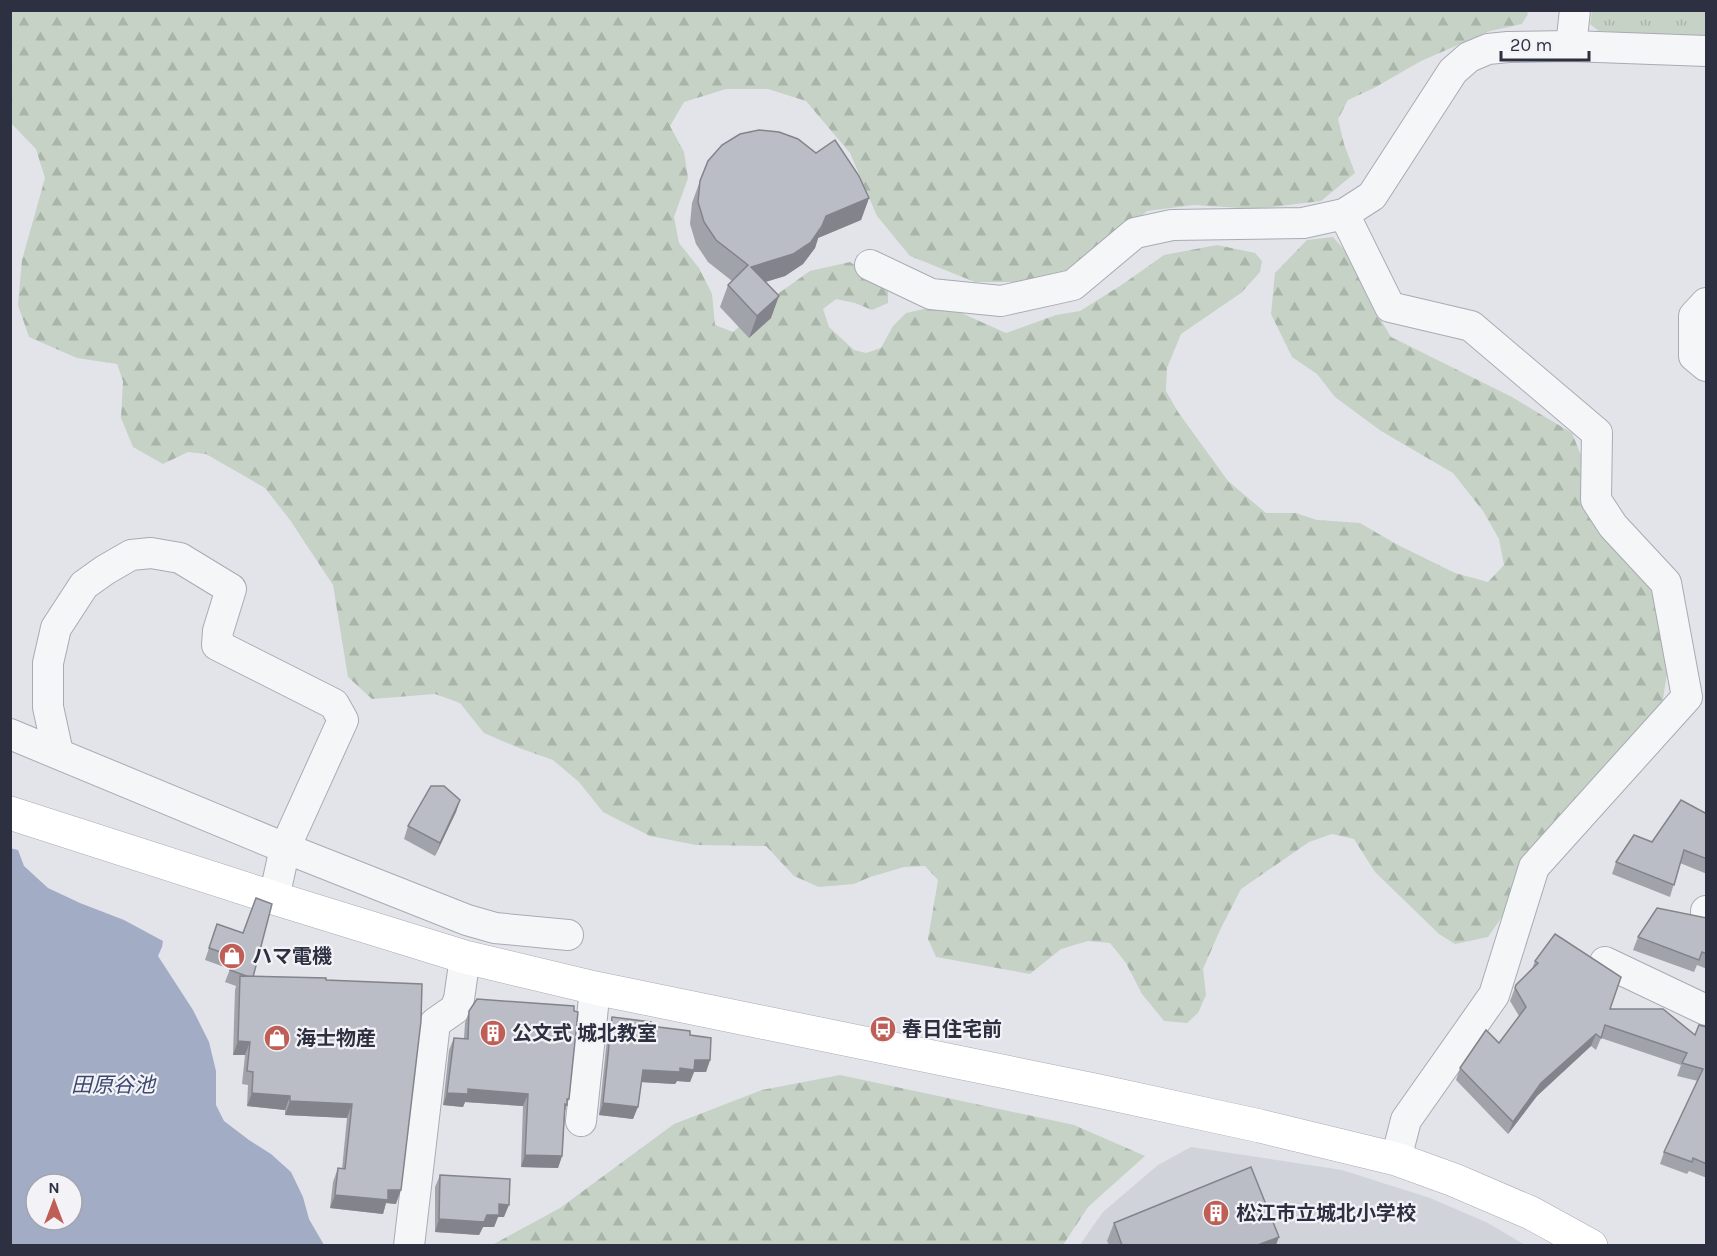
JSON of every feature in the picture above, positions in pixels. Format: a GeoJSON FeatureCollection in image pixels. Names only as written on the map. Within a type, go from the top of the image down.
{"type":"FeatureCollection","features":[{"type":"Feature","properties":{"kind":"street"},"geometry":{"type":"LineString","coordinates":[[1572,46],[1575,10]]}},
{"type":"Feature","properties":{"kind":"street"},"geometry":{"type":"LineString","coordinates":[[870,265],[931,294],[1001,301],[1073,285],[1135,233],[1172,225],[1303,223],[1344,214],[1372,196],[1453,70],[1468,57],[1488,49],[1572,46],[1707,51]]}},
{"type":"Feature","properties":{"kind":"street"},"geometry":{"type":"LineString","coordinates":[[1344,214],[1390,307],[1471,326],[1598,433],[1596,500],[1613,526],[1666,583],[1687,698],[1534,867],[1494,995],[1406,1120],[1396,1160]]}},
{"type":"Feature","properties":{"kind":"street"},"geometry":{"type":"LineString","coordinates":[[1707,303],[1694,316],[1694,356],[1707,366]]}},
{"type":"Feature","properties":{"kind":"street"},"geometry":{"type":"LineString","coordinates":[[58,753],[48,707],[48,663],[56,628],[84,585],[131,555],[151,553],[180,558],[231,589],[218,631],[217,645],[334,704],[343,720],[285,848],[274,898]]}},
{"type":"Feature","properties":{"kind":"street"},"geometry":{"type":"LineString","coordinates":[[10,734],[285,848],[467,920],[495,928],[568,935]]}},
{"type":"Feature","properties":{"kind":"street"},"geometry":{"type":"LineString","coordinates":[[10,813],[465,957],[595,988],[1260,1126],[1396,1160],[1454,1180],[1531,1213],[1591,1245]]}},
{"type":"Feature","properties":{"kind":"street"},"geometry":{"type":"LineString","coordinates":[[409,1245],[435,1023],[455,1009],[459,999],[465,957]]}},
{"type":"Feature","properties":{"kind":"street"},"geometry":{"type":"LineString","coordinates":[[1605,962],[1707,1010]]}},
{"type":"Feature","properties":{"kind":"street"},"geometry":{"type":"LineString","coordinates":[[582,1121],[595,988]]}},
{"type":"Feature","properties":{"kind":"shaded area","name":"松江市立城北小学校"},"geometry":{"type":"Polygon","coordinates":[[[1191,1147],[1342,1170],[1430,1198],[1488,1223],[1525,1245],[1079,1246],[1103,1212],[1158,1165],[1191,1147]]]}},
{"type":"Feature","properties":{"kind":"green space"},"geometry":{"type":"Polygon","coordinates":[[[10,11],[1527,11],[1528,14],[1522,24],[1490,31],[1421,61],[1348,100],[1338,119],[1355,173],[1321,201],[1255,209],[1194,205],[1147,211],[1100,253],[1052,282],[975,282],[910,256],[877,216],[850,153],[806,101],[768,89],[726,89],[684,102],[670,126],[684,152],[688,178],[674,217],[679,243],[699,268],[712,294],[715,325],[733,332],[769,300],[810,271],[850,262],[888,287],[888,303],[872,310],[836,299],[823,309],[829,327],[854,350],[866,353],[881,348],[893,326],[906,313],[924,309],[959,312],[1006,333],[1056,315],[1080,311],[1164,255],[1217,245],[1255,253],[1262,261],[1260,272],[1241,293],[1181,334],[1167,368],[1166,391],[1178,412],[1228,481],[1266,513],[1296,513],[1317,520],[1360,523],[1396,544],[1455,573],[1488,582],[1504,565],[1499,539],[1483,511],[1453,473],[1381,431],[1335,397],[1317,374],[1292,357],[1271,314],[1275,273],[1307,240],[1333,237],[1353,260],[1375,310],[1391,337],[1512,397],[1572,433],[1587,470],[1645,575],[1659,612],[1668,667],[1662,705],[1524,856],[1508,908],[1488,937],[1455,944],[1439,934],[1375,872],[1354,839],[1332,834],[1309,842],[1241,889],[1203,969],[1206,995],[1198,1013],[1187,1023],[1164,1021],[1142,994],[1126,963],[1110,943],[1088,941],[1061,949],[1030,974],[936,957],[928,939],[938,880],[925,866],[904,867],[854,884],[819,887],[794,876],[766,846],[696,845],[650,836],[603,812],[579,782],[553,760],[484,733],[460,703],[435,694],[372,699],[348,677],[333,585],[290,520],[265,488],[206,454],[188,452],[163,464],[133,447],[121,418],[123,381],[117,364],[77,358],[29,337],[18,305],[22,260],[45,178],[36,149],[11,123],[10,11]]]}},
{"type":"Feature","properties":{"kind":"green space"},"geometry":{"type":"Polygon","coordinates":[[[1592,11],[1706,11],[1706,38],[1599,31],[1590,24],[1592,11]]]}},
{"type":"Feature","properties":{"kind":"green space"},"geometry":{"type":"Polygon","coordinates":[[[840,1075],[1074,1125],[1145,1156],[1088,1207],[1063,1245],[492,1245],[560,1208],[674,1124],[762,1090],[840,1075]]]}},
{"type":"Feature","properties":{"kind":"water","name":"田原谷池"},"geometry":{"type":"Polygon","coordinates":[[[10,848],[18,850],[24,866],[48,888],[124,920],[163,941],[158,956],[193,1010],[209,1042],[216,1071],[216,1105],[224,1121],[271,1154],[291,1172],[303,1197],[309,1219],[324,1245],[11,1245],[10,848]]]}},
{"type":"Feature","properties":{"kind":"building"},"geometry":{"type":"Polygon","coordinates":[[[759,130],[779,132],[798,139],[816,153],[835,140],[859,176],[869,198],[826,216],[811,242],[793,254],[751,267],[779,296],[757,316],[728,285],[748,265],[716,240],[704,222],[698,202],[700,181],[708,161],[722,145],[740,134],[759,130]]]}},
{"type":"Feature","properties":{"kind":"building"},"geometry":{"type":"Polygon","coordinates":[[[431,786],[444,786],[460,800],[440,843],[408,826],[431,786]]]}},
{"type":"Feature","properties":{"kind":"building"},"geometry":{"type":"Polygon","coordinates":[[[1681,800],[1707,814],[1707,859],[1684,850],[1674,885],[1616,862],[1634,835],[1652,842],[1681,800]]]}},
{"type":"Feature","properties":{"kind":"building"},"geometry":{"type":"Polygon","coordinates":[[[256,898],[272,904],[253,977],[249,977],[230,970],[235,957],[209,948],[217,924],[243,933],[256,898]]]}},
{"type":"Feature","properties":{"kind":"building"},"geometry":{"type":"Polygon","coordinates":[[[1657,908],[1707,918],[1707,954],[1702,952],[1699,960],[1638,937],[1657,908]]]}},
{"type":"Feature","properties":{"kind":"building"},"geometry":{"type":"Polygon","coordinates":[[[1555,934],[1621,977],[1610,1009],[1663,1009],[1695,1035],[1699,1025],[1707,1027],[1707,1164],[1693,1158],[1692,1162],[1664,1152],[1703,1069],[1682,1063],[1687,1053],[1605,1025],[1601,1038],[1596,1034],[1541,1083],[1513,1122],[1460,1068],[1486,1030],[1499,1043],[1526,1007],[1515,988],[1516,985],[1538,963],[1535,961],[1555,934]]]}},
{"type":"Feature","properties":{"kind":"building"},"geometry":{"type":"Polygon","coordinates":[[[240,976],[422,984],[421,1021],[401,1190],[388,1190],[388,1200],[335,1195],[338,1168],[345,1169],[352,1104],[290,1101],[290,1096],[252,1093],[253,1072],[247,1071],[250,1042],[238,1041],[240,976]]]}},
{"type":"Feature","properties":{"kind":"building"},"geometry":{"type":"Polygon","coordinates":[[[477,999],[574,1006],[574,1011],[578,1012],[569,1099],[567,1099],[567,1105],[565,1104],[562,1156],[525,1155],[528,1094],[468,1089],[468,1094],[447,1093],[454,1038],[468,1039],[469,1011],[477,999]]]}},
{"type":"Feature","properties":{"kind":"building"},"geometry":{"type":"Polygon","coordinates":[[[612,1017],[651,1022],[650,1026],[690,1031],[690,1035],[711,1038],[710,1060],[695,1060],[694,1070],[680,1068],[680,1072],[643,1070],[638,1107],[603,1103],[612,1017]]]}},
{"type":"Feature","properties":{"kind":"building","name":"松江市立城北小学校"},"geometry":{"type":"Polygon","coordinates":[[[1251,1167],[1279,1237],[1258,1245],[1122,1245],[1114,1223],[1251,1167]]]}},
{"type":"Feature","properties":{"kind":"building"},"geometry":{"type":"Polygon","coordinates":[[[440,1175],[510,1179],[509,1205],[499,1204],[499,1215],[487,1215],[484,1222],[439,1219],[440,1175]]]}},
{"type":"Feature","properties":{"kind":"place","name":"ハマ電機"},"geometry":{"type":"Point","coordinates":[232,956]}},
{"type":"Feature","properties":{"kind":"place","name":"春日住宅前"},"geometry":{"type":"Point","coordinates":[883,1029]}},
{"type":"Feature","properties":{"kind":"place","name":"公文式 城北教室"},"geometry":{"type":"Point","coordinates":[493,1033]}},
{"type":"Feature","properties":{"kind":"place","name":"海士物産"},"geometry":{"type":"Point","coordinates":[277,1038]}},
{"type":"Feature","properties":{"kind":"place","name":"松江市立城北小学校"},"geometry":{"type":"Point","coordinates":[1216,1213]}}]}
